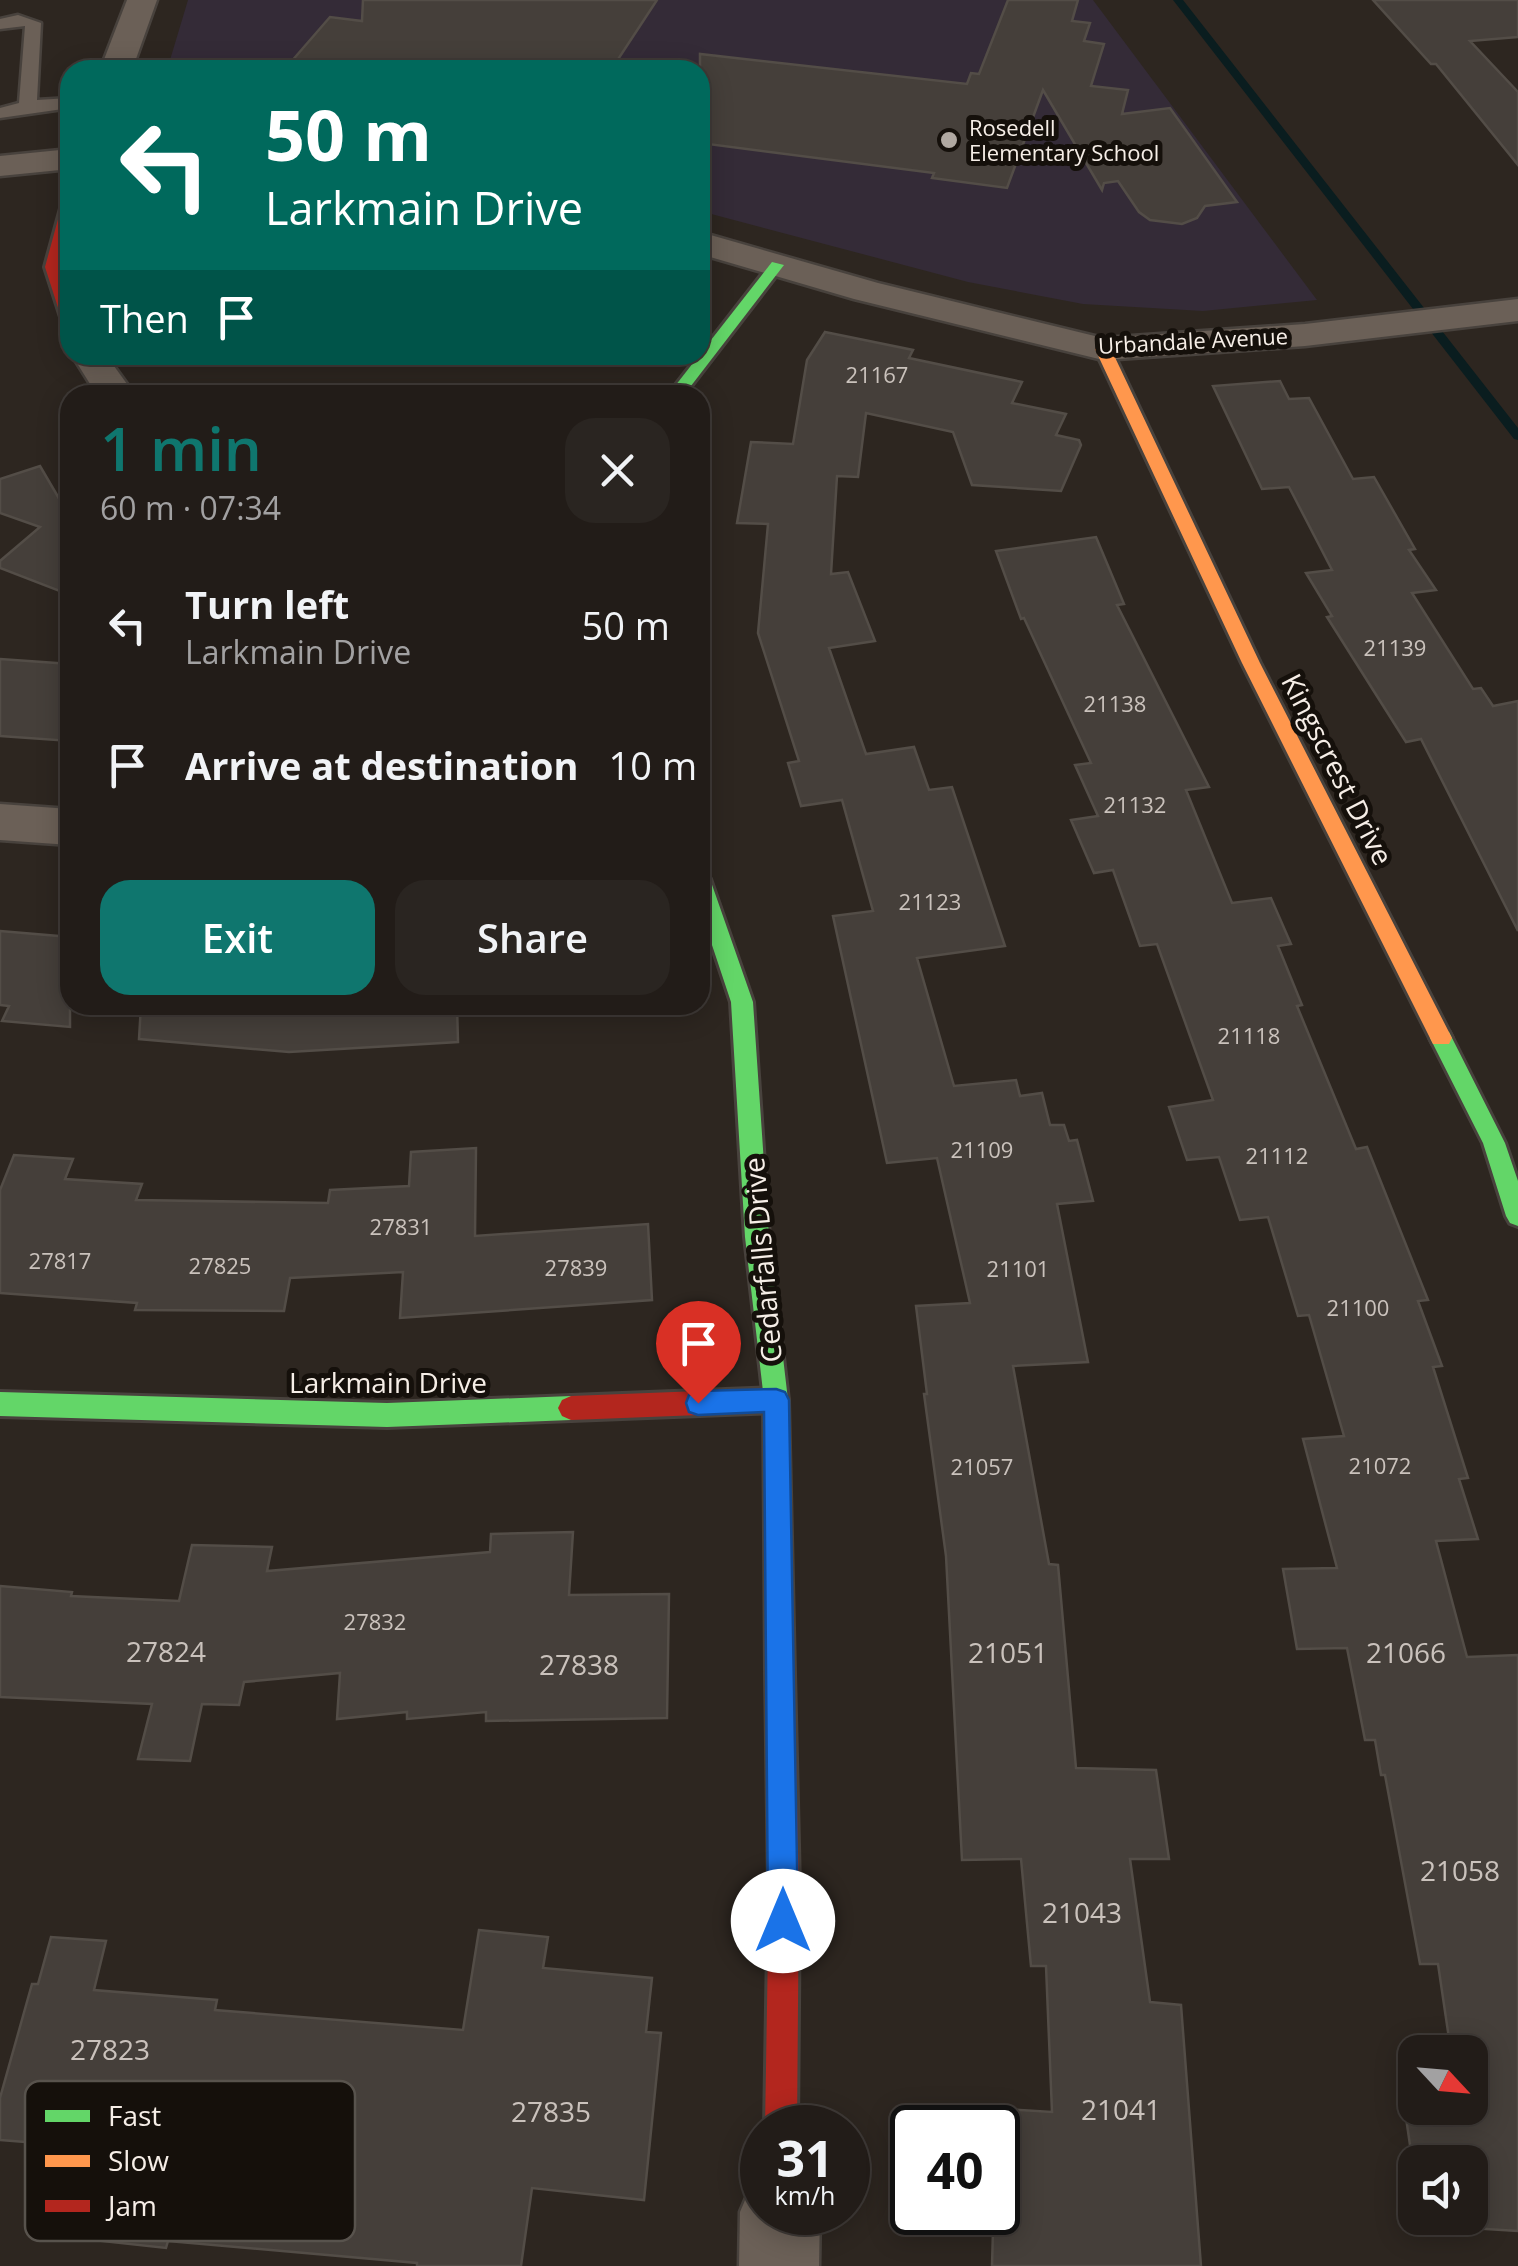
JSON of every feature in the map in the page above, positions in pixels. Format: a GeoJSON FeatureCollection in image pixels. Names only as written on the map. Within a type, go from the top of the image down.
{"type":"FeatureCollection","features":[{"type":"Feature","properties":{"kind":"street"},"geometry":{"type":"LineString","coordinates":[[120,60],[142,0]]}},
{"type":"Feature","properties":{"kind":"street"},"geometry":{"type":"LineString","coordinates":[[0,166],[60,160]]}},
{"type":"Feature","properties":{"kind":"street"},"geometry":{"type":"LineString","coordinates":[[60,236],[53,252],[55,286],[60,297]]}},
{"type":"Feature","properties":{"kind":"street","name":"Urbandale Avenue"},"geometry":{"type":"LineString","coordinates":[[710,246],[867,291],[1103,349],[1368,328],[1518,310]]}},
{"type":"Feature","properties":{"kind":"street"},"geometry":{"type":"LineString","coordinates":[[710,351],[778,264]]}},
{"type":"Feature","properties":{"kind":"street","name":"Kingscrest Drive"},"geometry":{"type":"LineString","coordinates":[[1103,349],[1251,663],[1494,1143],[1518,1216]]}},
{"type":"Feature","properties":{"kind":"street"},"geometry":{"type":"LineString","coordinates":[[684,385],[699,365]]}},
{"type":"Feature","properties":{"kind":"street"},"geometry":{"type":"LineString","coordinates":[[0,822],[60,826]]}},
{"type":"Feature","properties":{"kind":"street","name":"Cedarfalls Drive"},"geometry":{"type":"LineString","coordinates":[[710,908],[742,1002],[757,1237],[776,1400],[784,1887],[781,2105]]}},
{"type":"Feature","properties":{"kind":"street","name":"Larkmain Drive"},"geometry":{"type":"LineString","coordinates":[[0,1404],[387,1416],[776,1400]]}},
{"type":"Feature","properties":{"kind":"street"},"geometry":{"type":"LineString","coordinates":[[779,2266],[780,2235]]}},
{"type":"Feature","properties":{"kind":"lane"},"geometry":{"type":"LineString","coordinates":[[0,24],[18,20],[33,23],[28,106]]}},
{"type":"Feature","properties":{"kind":"lane"},"geometry":{"type":"LineString","coordinates":[[4,118],[28,106],[60,104]]}},
{"type":"Feature","properties":{"kind":"shaded area","name":"Rosedell Elementary School"},"geometry":{"type":"Polygon","coordinates":[[[188,0],[1093,0],[1317,300],[1203,311],[1083,304],[968,282],[710,214],[710,60],[170,60],[188,0]]]}},
{"type":"Feature","properties":{"kind":"building"},"geometry":{"type":"Polygon","coordinates":[[[363,0],[657,0],[618,60],[293,60],[330,17],[362,21],[363,0]]]}},
{"type":"Feature","properties":{"kind":"building"},"geometry":{"type":"Polygon","coordinates":[[[1008,0],[1078,0],[1072,21],[1090,23],[1084,41],[1104,44],[1091,86],[1128,90],[1122,114],[1170,108],[1237,202],[1205,206],[1197,218],[1182,224],[1150,220],[1139,212],[1118,181],[1104,183],[1102,190],[1043,90],[1007,188],[932,178],[934,173],[710,144],[710,60],[700,60],[700,54],[967,84],[971,73],[979,74],[1008,0]]]}},
{"type":"Feature","properties":{"kind":"building"},"geometry":{"type":"Polygon","coordinates":[[[1373,0],[1518,0],[1518,37],[1470,41],[1518,92],[1518,165],[1436,64],[1431,64],[1373,0]]]}},
{"type":"Feature","properties":{"kind":"building"},"geometry":{"type":"Polygon","coordinates":[[[825,332],[913,350],[909,358],[1022,382],[1012,403],[1066,414],[1056,435],[1079,440],[1081,445],[1061,491],[972,485],[953,432],[866,413],[858,477],[837,476],[831,574],[848,572],[875,641],[829,648],[866,754],[914,747],[929,790],[952,787],[1005,946],[917,958],[954,1086],[1016,1080],[1020,1096],[1042,1093],[1050,1125],[1064,1125],[1069,1141],[1077,1140],[1093,1201],[1057,1204],[1088,1362],[1013,1366],[1049,1564],[1058,1565],[1076,1768],[1156,1770],[1169,1859],[1130,1859],[1150,2002],[1181,2005],[1201,2266],[992,2266],[993,2235],[1020,2235],[1020,2110],[1052,2112],[1046,1966],[1031,1966],[1021,1859],[962,1860],[946,1556],[916,1306],[970,1303],[937,1158],[887,1163],[833,916],[873,911],[842,800],[801,806],[788,763],[799,761],[758,633],[768,524],[737,523],[751,442],[793,444],[807,360],[825,332]]]}},
{"type":"Feature","properties":{"kind":"building"},"geometry":{"type":"Polygon","coordinates":[[[1280,381],[1289,399],[1309,398],[1353,479],[1374,477],[1415,549],[1409,550],[1436,590],[1412,593],[1473,689],[1481,688],[1493,706],[1518,701],[1518,931],[1421,739],[1406,742],[1327,617],[1332,616],[1306,573],[1332,570],[1289,487],[1262,489],[1213,386],[1280,381]]]}},
{"type":"Feature","properties":{"kind":"building"},"geometry":{"type":"Polygon","coordinates":[[[40,466],[60,500],[60,591],[0,568],[0,561],[40,527],[0,513],[0,479],[40,466]]]}},
{"type":"Feature","properties":{"kind":"building"},"geometry":{"type":"Polygon","coordinates":[[[1096,537],[1124,604],[1117,605],[1209,787],[1186,790],[1232,903],[1271,898],[1291,944],[1278,946],[1302,1005],[1297,1006],[1356,1149],[1367,1147],[1428,1300],[1418,1301],[1442,1366],[1433,1367],[1468,1478],[1459,1479],[1478,1539],[1436,1541],[1467,1657],[1518,1655],[1518,2231],[1488,2229],[1488,2145],[1410,2145],[1407,2125],[1488,2125],[1488,2035],[1448,2035],[1438,1964],[1420,1964],[1385,1775],[1381,1775],[1375,1740],[1365,1740],[1347,1648],[1297,1649],[1283,1569],[1337,1568],[1303,1439],[1344,1436],[1309,1315],[1298,1316],[1268,1217],[1240,1220],[1219,1157],[1187,1160],[1169,1107],[1213,1100],[1157,944],[1140,946],[1113,870],[1094,873],[1071,820],[1098,816],[1075,765],[1091,763],[1024,618],[1021,619],[996,551],[1096,537]]]}},
{"type":"Feature","properties":{"kind":"building"},"geometry":{"type":"Polygon","coordinates":[[[0,659],[60,663],[60,740],[0,736],[0,659]]]}},
{"type":"Feature","properties":{"kind":"building"},"geometry":{"type":"Polygon","coordinates":[[[0,931],[60,936],[60,1015],[70,1015],[70,1027],[2,1021],[9,1006],[0,1005],[0,931]]]}},
{"type":"Feature","properties":{"kind":"building"},"geometry":{"type":"Polygon","coordinates":[[[140,1015],[457,1015],[458,1042],[289,1052],[139,1039],[140,1015]]]}},
{"type":"Feature","properties":{"kind":"building"},"geometry":{"type":"Polygon","coordinates":[[[476,1148],[475,1236],[648,1224],[652,1300],[400,1318],[403,1272],[290,1278],[284,1311],[135,1310],[137,1303],[0,1293],[0,1190],[14,1155],[73,1159],[65,1179],[142,1184],[136,1200],[328,1203],[330,1190],[409,1186],[411,1152],[476,1148]]]}},
{"type":"Feature","properties":{"kind":"building"},"geometry":{"type":"Polygon","coordinates":[[[573,1532],[569,1595],[669,1594],[667,1718],[486,1721],[486,1712],[407,1719],[407,1712],[337,1719],[340,1673],[244,1682],[239,1705],[202,1704],[190,1761],[138,1759],[152,1704],[0,1697],[0,1586],[72,1592],[71,1596],[179,1601],[192,1545],[272,1547],[267,1571],[490,1552],[491,1534],[573,1532]]]}},
{"type":"Feature","properties":{"kind":"building"},"geometry":{"type":"Polygon","coordinates":[[[479,1930],[548,1937],[543,1968],[652,1978],[646,2032],[661,2033],[644,2200],[532,2188],[521,2266],[417,2266],[168,2241],[355,2241],[355,2081],[25,2081],[25,2142],[0,2140],[0,2098],[32,1984],[38,1984],[51,1937],[106,1941],[94,1990],[217,2000],[215,2010],[463,2030],[479,1930]]]}},
{"type":"Feature","properties":{"kind":"building"},"geometry":{"type":"Polygon","coordinates":[[[102,2241],[168,2241],[166,2248],[102,2241]]]}},
{"type":"Feature","properties":{"kind":"waterway"},"geometry":{"type":"LineString","coordinates":[[1178,0],[1518,436]]}},
{"type":"Feature","properties":{"kind":"traffic: fast"},"geometry":{"type":"LineString","coordinates":[[710,351],[777,265]]}},
{"type":"Feature","properties":{"kind":"traffic: fast"},"geometry":{"type":"LineString","coordinates":[[684,385],[699,365]]}},
{"type":"Feature","properties":{"kind":"traffic: fast"},"geometry":{"type":"LineString","coordinates":[[710,908],[742,1002],[757,1237],[776,1400],[780,1673]]}},
{"type":"Feature","properties":{"kind":"traffic: fast"},"geometry":{"type":"LineString","coordinates":[[1441,1038],[1494,1143],[1518,1216]]}},
{"type":"Feature","properties":{"kind":"traffic: fast"},"geometry":{"type":"LineString","coordinates":[[0,1404],[387,1415],[571,1408]]}},
{"type":"Feature","properties":{"kind":"traffic: slow"},"geometry":{"type":"LineString","coordinates":[[1103,349],[1251,663],[1441,1038]]}},
{"type":"Feature","properties":{"kind":"traffic: jam"},"geometry":{"type":"LineString","coordinates":[[60,231],[52,267],[60,291]]}},
{"type":"Feature","properties":{"kind":"traffic: jam"},"geometry":{"type":"LineString","coordinates":[[571,1408],[776,1400]]}},
{"type":"Feature","properties":{"kind":"traffic: jam"},"geometry":{"type":"LineString","coordinates":[[780,1673],[784,1887],[781,2105]]}},
{"type":"Feature","properties":{"kind":"place","name":"Rosedell Elementary School"},"geometry":{"type":"Point","coordinates":[949,140]}},
{"type":"Feature","properties":{"kind":"route"},"geometry":{"type":"LineString","coordinates":[[698,1403],[776,1400],[783,1921]]}}]}
